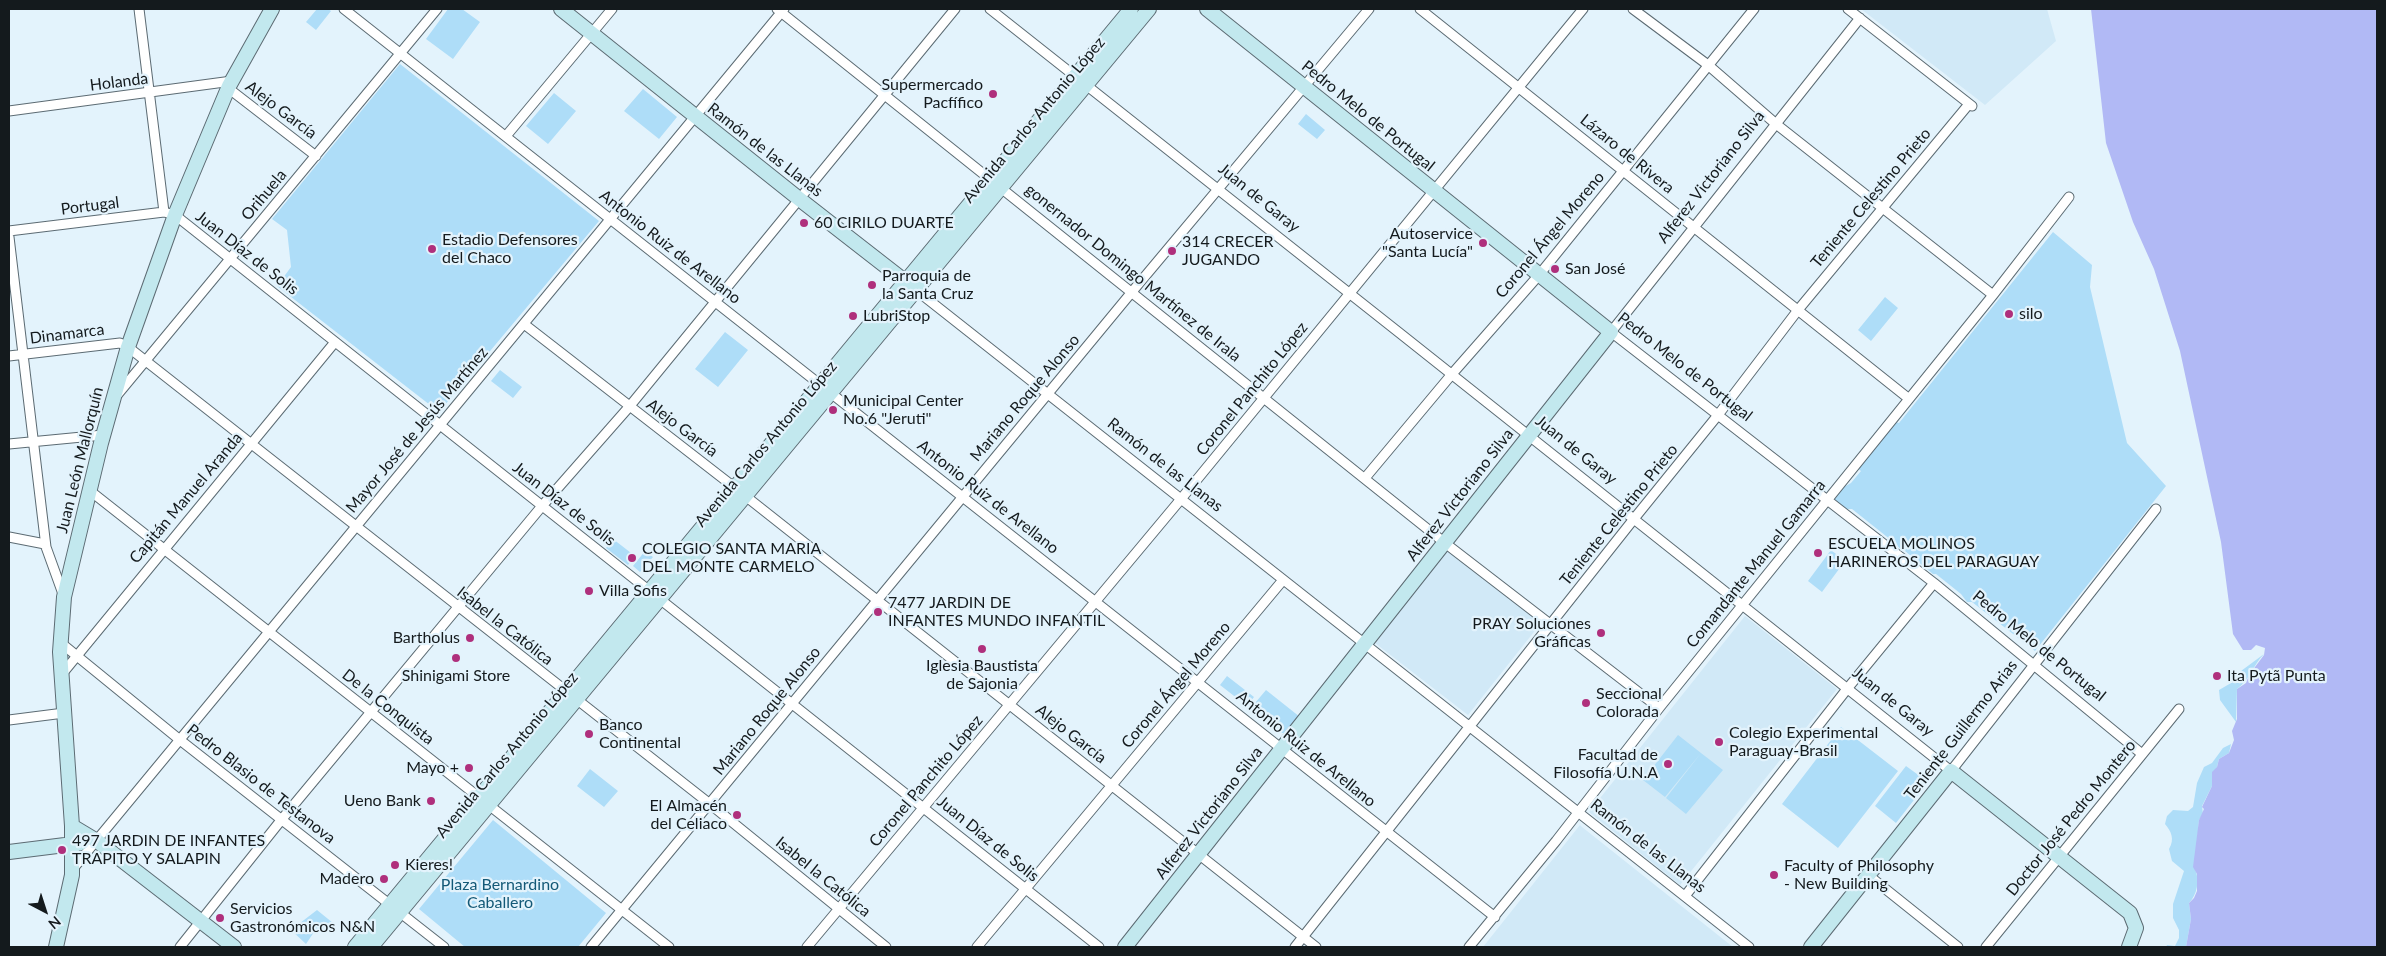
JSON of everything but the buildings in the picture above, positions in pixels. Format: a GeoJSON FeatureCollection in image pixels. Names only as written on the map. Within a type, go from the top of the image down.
{"type":"FeatureCollection","features":[{"type":"Feature","properties":{"kind":"street"},"geometry":{"type":"LineString","coordinates":[[138,9],[149,94],[169,214]]}},
{"type":"Feature","properties":{"kind":"street","name":"Juan León Mallorquín"},"geometry":{"type":"LineString","coordinates":[[56,947],[72,870],[72,826],[61,642],[64,597],[103,435],[169,214],[230,85],[272,9]]}},
{"type":"Feature","properties":{"kind":"street","name":"Antonio Ruiz de Arellano"},"geometry":{"type":"LineString","coordinates":[[344,9],[1282,748],[1387,834],[1495,917]]}},
{"type":"Feature","properties":{"kind":"street","name":"Orihuela"},"geometry":{"type":"LineString","coordinates":[[113,400],[437,9]]}},
{"type":"Feature","properties":{"kind":"street","name":"Ramón de las Llanas"},"geometry":{"type":"LineString","coordinates":[[561,9],[695,117],[1749,947]]}},
{"type":"Feature","properties":{"kind":"street"},"geometry":{"type":"LineString","coordinates":[[506,136],[612,9]]}},
{"type":"Feature","properties":{"kind":"street"},"geometry":{"type":"LineString","coordinates":[[180,947],[282,819],[542,506],[628,407],[955,9]]}},
{"type":"Feature","properties":{"kind":"street","name":"Juan de Garay"},"geometry":{"type":"LineString","coordinates":[[990,9],[1530,435],[1633,520],[1743,605],[2130,914],[2135,923],[2135,934],[2129,947]]}},
{"type":"Feature","properties":{"kind":"street","name":"Avenida Carlos Antonio López"},"geometry":{"type":"LineString","coordinates":[[1081,80],[1131,9]]}},
{"type":"Feature","properties":{"kind":"street","name":"Avenida Carlos Antonio López"},"geometry":{"type":"LineString","coordinates":[[355,947],[395,908],[740,491],[820,384],[910,286],[1081,80],[1149,9]]}},
{"type":"Feature","properties":{"kind":"street","name":"Pedro Melo de Portugal"},"geometry":{"type":"LineString","coordinates":[[1207,9],[1611,332],[1934,582],[2142,754]]}},
{"type":"Feature","properties":{"kind":"street","name":"Mariano Roque Alonso"},"geometry":{"type":"LineString","coordinates":[[592,947],[1131,293],[1369,9]]}},
{"type":"Feature","properties":{"kind":"street","name":"Lázaro de Rivera"},"geometry":{"type":"LineString","coordinates":[[1420,9],[1908,398]]}},
{"type":"Feature","properties":{"kind":"street","name":"Coronel Panchito López"},"geometry":{"type":"LineString","coordinates":[[807,947],[1181,499],[1583,9]]}},
{"type":"Feature","properties":{"kind":"street"},"geometry":{"type":"LineString","coordinates":[[1634,9],[1708,66],[1776,124],[1993,294]]}},
{"type":"Feature","properties":{"kind":"street","name":"Coronel Ángel Moreno"},"geometry":{"type":"LineString","coordinates":[[1365,478],[1452,374],[1539,275],[1754,9]]}},
{"type":"Feature","properties":{"kind":"street"},"geometry":{"type":"LineString","coordinates":[[1848,9],[1860,18]]}},
{"type":"Feature","properties":{"kind":"street","name":"gonernador Domingo Martínez de Irala"},"geometry":{"type":"LineString","coordinates":[[781,10],[1131,293],[1445,542],[1552,623],[1659,708]]}},
{"type":"Feature","properties":{"kind":"street","name":"Mayor José de Jesús Martínez"},"geometry":{"type":"LineString","coordinates":[[72,870],[695,117],[781,10]]}},
{"type":"Feature","properties":{"kind":"street","name":"Teniente Celestino Prieto"},"geometry":{"type":"LineString","coordinates":[[1295,947],[1387,834],[1469,726],[1718,415],[1798,310],[1882,207],[1970,105],[1860,18]]}},
{"type":"Feature","properties":{"kind":"street","name":"Alferez Victoriano Silva"},"geometry":{"type":"LineString","coordinates":[[1125,947],[1200,855],[1364,644],[1860,18]]}},
{"type":"Feature","properties":{"kind":"street","name":"Holanda"},"geometry":{"type":"LineString","coordinates":[[9,111],[230,85]]}},
{"type":"Feature","properties":{"kind":"street","name":"Alejo García"},"geometry":{"type":"LineString","coordinates":[[230,85],[316,156]]}},
{"type":"Feature","properties":{"kind":"street","name":"Comandante Manuel Gamarra"},"geometry":{"type":"LineString","coordinates":[[1469,947],[1495,917],[1659,708],[1993,294],[2068,198]]}},
{"type":"Feature","properties":{"kind":"street","name":"Portugal"},"geometry":{"type":"LineString","coordinates":[[9,231],[169,214]]}},
{"type":"Feature","properties":{"kind":"street","name":"Juan Díaz de Solis"},"geometry":{"type":"LineString","coordinates":[[169,214],[230,259],[1099,947]]}},
{"type":"Feature","properties":{"kind":"street"},"geometry":{"type":"LineString","coordinates":[[9,237],[45,545],[64,597]]}},
{"type":"Feature","properties":{"kind":"street","name":"Avenida Carlos Antonio López"},"geometry":{"type":"LineString","coordinates":[[740,491],[832,393],[910,286]]}},
{"type":"Feature","properties":{"kind":"street","name":"Alejo García"},"geometry":{"type":"LineString","coordinates":[[524,324],[628,407],[740,491],[1316,947]]}},
{"type":"Feature","properties":{"kind":"street","name":"Capitán Manuel Aranda"},"geometry":{"type":"LineString","coordinates":[[62,674],[335,342]]}},
{"type":"Feature","properties":{"kind":"street","name":"Dinamarca"},"geometry":{"type":"LineString","coordinates":[[9,356],[120,343],[128,347]]}},
{"type":"Feature","properties":{"kind":"street","name":"Isabel la Católica"},"geometry":{"type":"LineString","coordinates":[[128,347],[570,696],[710,804],[838,910],[886,947]]}},
{"type":"Feature","properties":{"kind":"street"},"geometry":{"type":"LineString","coordinates":[[9,444],[103,435]]}},
{"type":"Feature","properties":{"kind":"street","name":"De la Conquista"},"geometry":{"type":"LineString","coordinates":[[90,490],[669,947]]}},
{"type":"Feature","properties":{"kind":"street","name":"Teniente Guillermo Arias"},"geometry":{"type":"LineString","coordinates":[[1812,947],[2156,509]]}},
{"type":"Feature","properties":{"kind":"street"},"geometry":{"type":"LineString","coordinates":[[9,537],[45,545]]}},
{"type":"Feature","properties":{"kind":"street","name":"Coronel Ángel Moreno"},"geometry":{"type":"LineString","coordinates":[[977,947],[1283,580]]}},
{"type":"Feature","properties":{"kind":"street"},"geometry":{"type":"LineString","coordinates":[[1685,896],[1847,689],[1934,582]]}},
{"type":"Feature","properties":{"kind":"street","name":"Pedro Blasio de Testanova"},"geometry":{"type":"LineString","coordinates":[[61,642],[180,740],[444,947]]}},
{"type":"Feature","properties":{"kind":"street","name":"Doctor José Pedro Montero"},"geometry":{"type":"LineString","coordinates":[[1986,947],[2179,709]]}},
{"type":"Feature","properties":{"kind":"street"},"geometry":{"type":"LineString","coordinates":[[9,720],[64,713]]}},
{"type":"Feature","properties":{"kind":"street"},"geometry":{"type":"LineString","coordinates":[[72,826],[97,841],[234,947]]}},
{"type":"Feature","properties":{"kind":"street"},"geometry":{"type":"LineString","coordinates":[[9,852],[97,841]]}},
{"type":"Feature","properties":{"kind":"street"},"geometry":{"type":"LineString","coordinates":[[1868,876],[1958,947]]}},
{"type":"Feature","properties":{"kind":"street","name":"Avenida Carlos Antonio López"},"geometry":{"type":"LineString","coordinates":[[372,947],[395,908]]}},
{"type":"Feature","properties":{"kind":"shaded area"},"geometry":{"type":"Polygon","coordinates":[[[1861,9],[2047,9],[2056,41],[1985,105],[1861,9]]]}},
{"type":"Feature","properties":{"kind":"shaded area"},"geometry":{"type":"Polygon","coordinates":[[[2091,9],[2377,9],[2377,947],[2186,947],[2191,919],[2189,903],[2197,891],[2197,874],[2193,867],[2199,820],[2204,809],[2202,807],[2212,786],[2212,772],[2217,767],[2219,759],[2229,753],[2234,740],[2232,731],[2237,719],[2237,689],[2246,683],[2249,675],[2264,655],[2265,648],[2256,645],[2251,650],[2243,650],[2233,634],[2221,542],[2180,351],[2154,269],[2133,222],[2106,143],[2091,9]]]}},
{"type":"Feature","properties":{"kind":"shaded area"},"geometry":{"type":"Polygon","coordinates":[[[1447,551],[1541,623],[1468,715],[1375,643],[1447,551]]]}},
{"type":"Feature","properties":{"kind":"shaded area","name":"Colegio Experimental Paraguay-Brasil"},"geometry":{"type":"Polygon","coordinates":[[[1745,616],[1837,689],[1680,885],[1589,812],[1745,616]]]}},
{"type":"Feature","properties":{"kind":"shaded area"},"geometry":{"type":"Polygon","coordinates":[[[1580,825],[1582,827],[1733,947],[1483,947],[1580,825]]]}},
{"type":"Feature","properties":{"kind":"green space"},"geometry":{"type":"Polygon","coordinates":[[[317,9],[328,9],[331,11],[316,30],[306,22],[317,9]]]}},
{"type":"Feature","properties":{"kind":"green space"},"geometry":{"type":"Polygon","coordinates":[[[448,9],[462,9],[480,22],[453,59],[426,39],[448,9]]]}},
{"type":"Feature","properties":{"kind":"green space","name":"Estadio Defensores del Chaco"},"geometry":{"type":"Polygon","coordinates":[[[400,64],[599,221],[439,412],[277,286],[291,267],[287,230],[272,219],[400,64]]]}},
{"type":"Feature","properties":{"kind":"green space"},"geometry":{"type":"Polygon","coordinates":[[[643,89],[677,117],[659,139],[624,111],[643,89]]]}},
{"type":"Feature","properties":{"kind":"green space"},"geometry":{"type":"Polygon","coordinates":[[[554,93],[576,111],[548,144],[526,126],[554,93]]]}},
{"type":"Feature","properties":{"kind":"green space"},"geometry":{"type":"Polygon","coordinates":[[[1306,114],[1325,130],[1317,139],[1298,124],[1306,114]]]}},
{"type":"Feature","properties":{"kind":"green space"},"geometry":{"type":"Polygon","coordinates":[[[2053,232],[2092,265],[2090,287],[2127,443],[2166,486],[2035,651],[1972,602],[1967,602],[1961,594],[1905,551],[1902,551],[1896,544],[1852,509],[1842,509],[1832,503],[1835,492],[1851,483],[1861,471],[1857,468],[1893,421],[1899,423],[2053,232]]]}},
{"type":"Feature","properties":{"kind":"green space"},"geometry":{"type":"Polygon","coordinates":[[[1885,297],[1898,308],[1871,341],[1858,330],[1885,297]]]}},
{"type":"Feature","properties":{"kind":"green space"},"geometry":{"type":"Polygon","coordinates":[[[725,332],[748,350],[718,387],[695,369],[725,332]]]}},
{"type":"Feature","properties":{"kind":"green space"},"geometry":{"type":"Polygon","coordinates":[[[500,370],[522,387],[513,398],[491,381],[500,370]]]}},
{"type":"Feature","properties":{"kind":"green space"},"geometry":{"type":"Polygon","coordinates":[[[613,539],[635,556],[628,565],[606,548],[613,539]]]}},
{"type":"Feature","properties":{"kind":"green space"},"geometry":{"type":"Polygon","coordinates":[[[1831,550],[1845,561],[1822,592],[1808,581],[1831,550]]]}},
{"type":"Feature","properties":{"kind":"green space"},"geometry":{"type":"Polygon","coordinates":[[[645,551],[653,557],[640,572],[633,566],[645,551]]]}},
{"type":"Feature","properties":{"kind":"green space"},"geometry":{"type":"Polygon","coordinates":[[[2264,654],[2237,689],[2236,722],[2220,700],[2219,690],[2238,679],[2241,671],[2264,654]]]}},
{"type":"Feature","properties":{"kind":"green space"},"geometry":{"type":"Polygon","coordinates":[[[1227,676],[1254,697],[1247,706],[1220,685],[1227,676]]]}},
{"type":"Feature","properties":{"kind":"green space"},"geometry":{"type":"Polygon","coordinates":[[[1266,690],[1300,717],[1287,733],[1279,733],[1250,709],[1266,690]]]}},
{"type":"Feature","properties":{"kind":"green space"},"geometry":{"type":"Polygon","coordinates":[[[1841,727],[1898,771],[1838,848],[1782,804],[1841,727]]]}},
{"type":"Feature","properties":{"kind":"green space"},"geometry":{"type":"Polygon","coordinates":[[[1678,735],[1701,753],[1665,797],[1643,780],[1678,735]]]}},
{"type":"Feature","properties":{"kind":"green space"},"geometry":{"type":"Polygon","coordinates":[[[2231,744],[2229,753],[2219,759],[2212,786],[2202,806],[2203,814],[2199,820],[2195,869],[2197,873],[2197,887],[2189,903],[2191,919],[2186,947],[2166,947],[2167,945],[2175,946],[2179,938],[2179,930],[2173,918],[2173,904],[2184,871],[2172,861],[2169,849],[2172,835],[2165,824],[2167,816],[2173,810],[2188,811],[2193,807],[2197,783],[2204,767],[2212,763],[2223,748],[2231,744]]]}},
{"type":"Feature","properties":{"kind":"green space"},"geometry":{"type":"Polygon","coordinates":[[[1701,753],[1723,770],[1686,814],[1666,798],[1701,753]]]}},
{"type":"Feature","properties":{"kind":"green space"},"geometry":{"type":"Polygon","coordinates":[[[1906,766],[1928,782],[1896,823],[1875,806],[1906,766]]]}},
{"type":"Feature","properties":{"kind":"green space"},"geometry":{"type":"Polygon","coordinates":[[[590,769],[618,791],[604,807],[577,786],[590,769]]]}},
{"type":"Feature","properties":{"kind":"green space","name":"Plaza Bernardino Caballero"},"geometry":{"type":"Polygon","coordinates":[[[493,820],[606,913],[578,947],[465,947],[419,909],[493,820]]]}},
{"type":"Feature","properties":{"kind":"green space"},"geometry":{"type":"Polygon","coordinates":[[[317,910],[333,923],[326,930],[316,929],[306,944],[291,930],[317,910]]]}},
{"type":"Feature","properties":{"kind":"place","name":"Supermercado Pacfífico"},"geometry":{"type":"Point","coordinates":[993,94]}},
{"type":"Feature","properties":{"kind":"place","name":"60 CIRILO DUARTE"},"geometry":{"type":"Point","coordinates":[804,223]}},
{"type":"Feature","properties":{"kind":"place","name":"Autoservice \"Santa Lucía\""},"geometry":{"type":"Point","coordinates":[1483,243]}},
{"type":"Feature","properties":{"kind":"place","name":"Estadio Defensores del Chaco"},"geometry":{"type":"Point","coordinates":[432,249]}},
{"type":"Feature","properties":{"kind":"place","name":"314 CRECER JUGANDO"},"geometry":{"type":"Point","coordinates":[1172,251]}},
{"type":"Feature","properties":{"kind":"place","name":"San José"},"geometry":{"type":"Point","coordinates":[1555,269]}},
{"type":"Feature","properties":{"kind":"place","name":"Parroquia de la Santa Cruz"},"geometry":{"type":"Point","coordinates":[872,285]}},
{"type":"Feature","properties":{"kind":"place","name":"silo"},"geometry":{"type":"Point","coordinates":[2009,314]}},
{"type":"Feature","properties":{"kind":"place","name":"LubriStop"},"geometry":{"type":"Point","coordinates":[853,316]}},
{"type":"Feature","properties":{"kind":"place","name":"Municipal Center No.6 \"Jeruti\""},"geometry":{"type":"Point","coordinates":[833,410]}},
{"type":"Feature","properties":{"kind":"place","name":"ESCUELA MOLINOS HARINEROS DEL PARAGUAY"},"geometry":{"type":"Point","coordinates":[1818,553]}},
{"type":"Feature","properties":{"kind":"place","name":"COLEGIO SANTA MARIA DEL MONTE CARMELO"},"geometry":{"type":"Point","coordinates":[632,558]}},
{"type":"Feature","properties":{"kind":"place","name":"Villa Sofis"},"geometry":{"type":"Point","coordinates":[589,591]}},
{"type":"Feature","properties":{"kind":"place","name":"7477 JARDIN DE INFANTES MUNDO INFANTIL"},"geometry":{"type":"Point","coordinates":[878,612]}},
{"type":"Feature","properties":{"kind":"place","name":"PRAY Soluciones Gráficas"},"geometry":{"type":"Point","coordinates":[1601,633]}},
{"type":"Feature","properties":{"kind":"place","name":"Bartholus"},"geometry":{"type":"Point","coordinates":[470,638]}},
{"type":"Feature","properties":{"kind":"place","name":"Iglesia Baustista de Sajonia"},"geometry":{"type":"Point","coordinates":[982,649]}},
{"type":"Feature","properties":{"kind":"place","name":"Shinigami Store"},"geometry":{"type":"Point","coordinates":[456,658]}},
{"type":"Feature","properties":{"kind":"place","name":"Ita Pytã Punta"},"geometry":{"type":"Point","coordinates":[2217,676]}},
{"type":"Feature","properties":{"kind":"place","name":"Seccional Colorada"},"geometry":{"type":"Point","coordinates":[1586,703]}},
{"type":"Feature","properties":{"kind":"place","name":"Banco Continental"},"geometry":{"type":"Point","coordinates":[589,734]}},
{"type":"Feature","properties":{"kind":"place","name":"Colegio Experimental Paraguay-Brasil"},"geometry":{"type":"Point","coordinates":[1719,742]}},
{"type":"Feature","properties":{"kind":"place","name":"Facultad de Filosofía U.N.A"},"geometry":{"type":"Point","coordinates":[1668,764]}},
{"type":"Feature","properties":{"kind":"place","name":"Mayo +"},"geometry":{"type":"Point","coordinates":[469,768]}},
{"type":"Feature","properties":{"kind":"place","name":"Ueno Bank"},"geometry":{"type":"Point","coordinates":[431,801]}},
{"type":"Feature","properties":{"kind":"place","name":"El Almacén del Celiaco"},"geometry":{"type":"Point","coordinates":[737,815]}},
{"type":"Feature","properties":{"kind":"place","name":"497 JARDIN DE INFANTES TRAPITO Y SALAPIN"},"geometry":{"type":"Point","coordinates":[62,850]}},
{"type":"Feature","properties":{"kind":"place","name":"Kieres!"},"geometry":{"type":"Point","coordinates":[395,865]}},
{"type":"Feature","properties":{"kind":"place","name":"Faculty of Philosophy - New Building"},"geometry":{"type":"Point","coordinates":[1774,875]}},
{"type":"Feature","properties":{"kind":"place","name":"Madero"},"geometry":{"type":"Point","coordinates":[384,879]}},
{"type":"Feature","properties":{"kind":"place","name":"Servicios Gastronómicos N&N"},"geometry":{"type":"Point","coordinates":[220,918]}}]}
